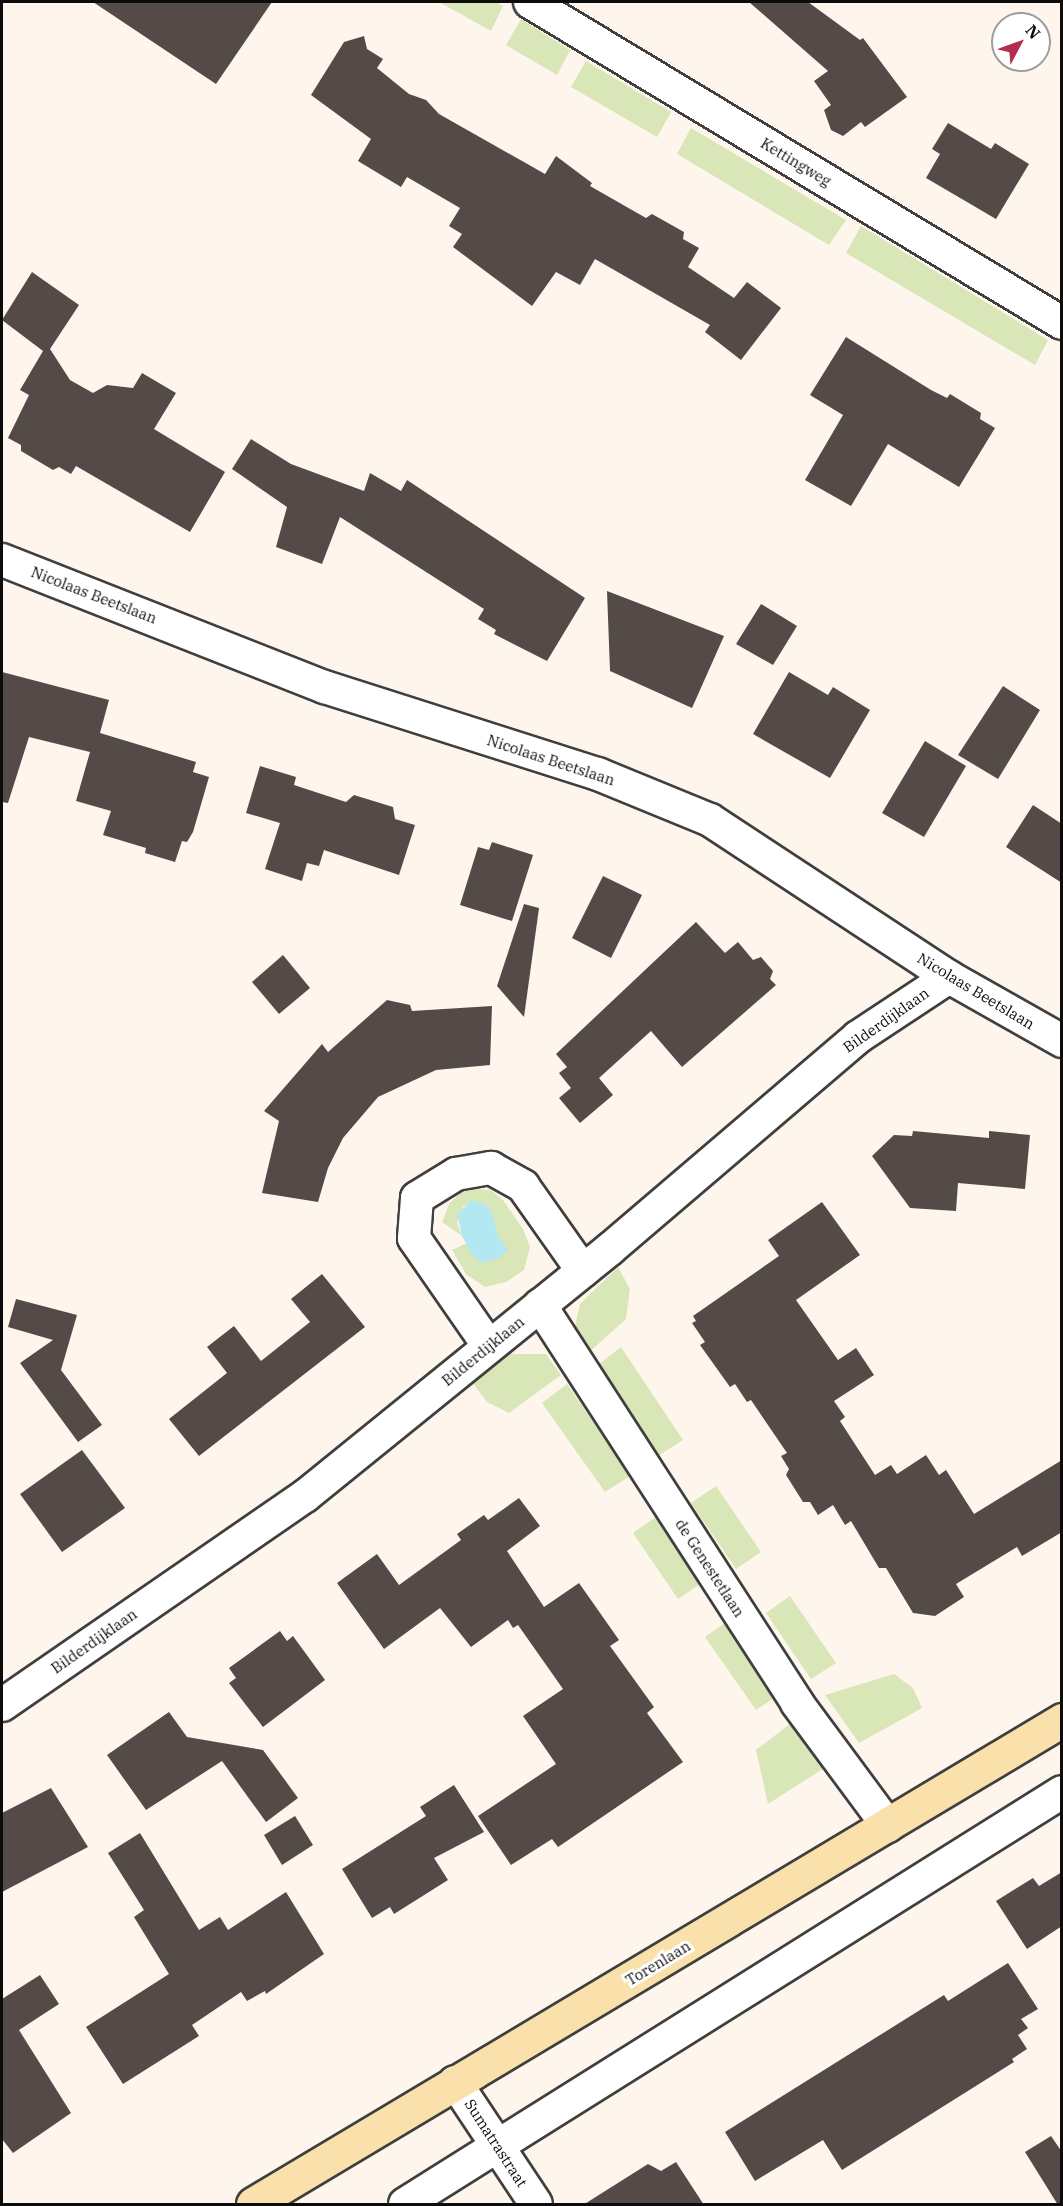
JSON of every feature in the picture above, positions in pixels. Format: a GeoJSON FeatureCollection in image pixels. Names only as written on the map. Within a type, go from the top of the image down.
{"type":"FeatureCollection","features":[{"type":"Feature","properties":{"kind":"main road","name":"Torenlaan"},"geometry":{"type":"LineString","coordinates":[[253,2205],[1061,1722]]}},
{"type":"Feature","properties":{"kind":"street","name":"Kettingweg"},"geometry":{"type":"LineString","coordinates":[[530,2],[1062,323]]}},
{"type":"Feature","properties":{"kind":"street","name":"Nicolaas Beetslaan"},"geometry":{"type":"LineString","coordinates":[[2,560],[325,687],[598,774],[710,820],[949,977],[1062,1041]]}},
{"type":"Feature","properties":{"kind":"street","name":"Bilderdijklaan"},"geometry":{"type":"LineString","coordinates":[[2,1705],[305,1496],[488,1345],[583,1271],[858,1037],[949,977]]}},
{"type":"Feature","properties":{"kind":"street"},"geometry":{"type":"LineString","coordinates":[[488,1345],[414,1238],[417,1198],[456,1174],[491,1168],[523,1186],[583,1271]]}},
{"type":"Feature","properties":{"kind":"street","name":"de Genestetlaan"},"geometry":{"type":"LineString","coordinates":[[540,1305],[797,1703],[888,1826]]}},
{"type":"Feature","properties":{"kind":"street"},"geometry":{"type":"LineString","coordinates":[[405,2205],[1062,1792]]}},
{"type":"Feature","properties":{"kind":"street","name":"Sumatrastraat"},"geometry":{"type":"LineString","coordinates":[[456,2082],[536,2205]]}},
{"type":"Feature","properties":{"kind":"green space"},"geometry":{"type":"Polygon","coordinates":[[[439,2],[496,2],[503,6],[491,31],[439,2]]]}},
{"type":"Feature","properties":{"kind":"green space"},"geometry":{"type":"Polygon","coordinates":[[[521,19],[570,50],[557,75],[506,45],[521,19]]]}},
{"type":"Feature","properties":{"kind":"green space"},"geometry":{"type":"Polygon","coordinates":[[[586,61],[671,112],[657,137],[571,87],[586,61]]]}},
{"type":"Feature","properties":{"kind":"green space"},"geometry":{"type":"Polygon","coordinates":[[[691,128],[846,220],[829,245],[677,154],[691,128]]]}},
{"type":"Feature","properties":{"kind":"green space"},"geometry":{"type":"Polygon","coordinates":[[[861,226],[1048,340],[1035,365],[846,253],[861,226]]]}},
{"type":"Feature","properties":{"kind":"green space"},"geometry":{"type":"Polygon","coordinates":[[[475,1189],[491,1190],[503,1200],[523,1229],[530,1247],[524,1270],[506,1282],[485,1287],[466,1274],[452,1250],[467,1243],[473,1256],[472,1201],[463,1207],[457,1223],[462,1236],[442,1222],[449,1204],[460,1193],[475,1189]]]}},
{"type":"Feature","properties":{"kind":"green space"},"geometry":{"type":"Polygon","coordinates":[[[618,1267],[630,1289],[626,1319],[586,1355],[575,1326],[580,1304],[618,1267]]]}},
{"type":"Feature","properties":{"kind":"green space"},"geometry":{"type":"Polygon","coordinates":[[[621,1347],[683,1440],[658,1456],[595,1367],[621,1347]]]}},
{"type":"Feature","properties":{"kind":"green space"},"geometry":{"type":"Polygon","coordinates":[[[510,1354],[546,1354],[561,1375],[509,1413],[487,1402],[472,1382],[510,1354]]]}},
{"type":"Feature","properties":{"kind":"green space"},"geometry":{"type":"Polygon","coordinates":[[[567,1384],[630,1476],[605,1492],[542,1403],[567,1384]]]}},
{"type":"Feature","properties":{"kind":"green space"},"geometry":{"type":"Polygon","coordinates":[[[716,1486],[761,1552],[736,1569],[691,1503],[716,1486]]]}},
{"type":"Feature","properties":{"kind":"green space"},"geometry":{"type":"Polygon","coordinates":[[[657,1516],[703,1582],[678,1599],[633,1533],[657,1516]]]}},
{"type":"Feature","properties":{"kind":"green space"},"geometry":{"type":"Polygon","coordinates":[[[790,1596],[836,1663],[811,1679],[766,1613],[790,1596]]]}},
{"type":"Feature","properties":{"kind":"green space"},"geometry":{"type":"Polygon","coordinates":[[[729,1620],[777,1696],[756,1710],[705,1637],[729,1620]]]}},
{"type":"Feature","properties":{"kind":"green space"},"geometry":{"type":"Polygon","coordinates":[[[894,1674],[913,1688],[922,1708],[859,1743],[825,1695],[894,1674]]]}},
{"type":"Feature","properties":{"kind":"green space"},"geometry":{"type":"Polygon","coordinates":[[[799,1717],[829,1765],[768,1804],[756,1750],[799,1717]]]}},
{"type":"Feature","properties":{"kind":"water"},"geometry":{"type":"Polygon","coordinates":[[[472,1200],[485,1204],[492,1212],[498,1236],[508,1250],[499,1258],[483,1263],[473,1256],[462,1236],[457,1214],[472,1200]]]}},
{"type":"Feature","properties":{"kind":"building"},"geometry":{"type":"Polygon","coordinates":[[[93,2],[272,2],[216,84],[93,2]]]}},
{"type":"Feature","properties":{"kind":"building"},"geometry":{"type":"Polygon","coordinates":[[[749,2],[808,2],[860,40],[863,38],[907,97],[865,127],[861,122],[843,136],[831,130],[824,110],[831,105],[814,81],[828,71],[749,2]]]}},
{"type":"Feature","properties":{"kind":"building"},"geometry":{"type":"Polygon","coordinates":[[[364,36],[367,49],[383,59],[377,68],[409,94],[426,100],[439,114],[545,174],[556,156],[592,183],[590,186],[646,218],[652,214],[684,232],[683,239],[699,248],[688,267],[734,298],[747,282],[781,308],[741,360],[705,332],[710,325],[595,259],[580,285],[556,272],[532,306],[453,247],[462,234],[449,226],[460,208],[407,177],[401,187],[358,161],[371,139],[311,95],[344,42],[364,36]]]}},
{"type":"Feature","properties":{"kind":"building"},"geometry":{"type":"Polygon","coordinates":[[[948,123],[991,149],[995,143],[1029,164],[996,219],[926,178],[940,154],[932,149],[948,123]]]}},
{"type":"Feature","properties":{"kind":"building"},"geometry":{"type":"Polygon","coordinates":[[[32,272],[79,305],[50,349],[70,380],[93,393],[107,385],[133,388],[142,373],[176,393],[154,429],[225,472],[190,532],[76,466],[71,474],[59,467],[53,470],[21,451],[21,445],[8,438],[29,395],[20,390],[43,351],[2,320],[32,272]]]}},
{"type":"Feature","properties":{"kind":"building"},"geometry":{"type":"Polygon","coordinates":[[[846,337],[931,390],[947,398],[950,394],[981,413],[980,419],[995,428],[959,487],[888,444],[851,506],[805,480],[843,415],[810,395],[846,337]]]}},
{"type":"Feature","properties":{"kind":"building"},"geometry":{"type":"Polygon","coordinates":[[[251,439],[291,464],[364,491],[370,473],[401,491],[407,480],[585,598],[547,661],[494,634],[496,630],[478,619],[484,609],[340,517],[322,564],[276,547],[287,507],[232,469],[251,439]]]}},
{"type":"Feature","properties":{"kind":"building"},"geometry":{"type":"Polygon","coordinates":[[[607,591],[724,636],[692,708],[610,671],[607,591]]]}},
{"type":"Feature","properties":{"kind":"building"},"geometry":{"type":"Polygon","coordinates":[[[761,604],[797,626],[773,665],[736,644],[761,604]]]}},
{"type":"Feature","properties":{"kind":"building"},"geometry":{"type":"Polygon","coordinates":[[[2,672],[109,700],[100,733],[196,762],[193,772],[209,777],[193,832],[187,842],[182,841],[175,862],[145,853],[146,848],[103,835],[111,811],[76,801],[90,752],[29,737],[8,803],[2,802],[2,672]]]}},
{"type":"Feature","properties":{"kind":"building"},"geometry":{"type":"Polygon","coordinates":[[[789,672],[828,695],[833,687],[870,710],[830,778],[753,734],[789,672]]]}},
{"type":"Feature","properties":{"kind":"building"},"geometry":{"type":"Polygon","coordinates":[[[1003,686],[1040,710],[998,779],[958,755],[1003,686]]]}},
{"type":"Feature","properties":{"kind":"building"},"geometry":{"type":"Polygon","coordinates":[[[925,741],[966,766],[924,837],[882,813],[925,741]]]}},
{"type":"Feature","properties":{"kind":"building"},"geometry":{"type":"Polygon","coordinates":[[[260,766],[296,777],[294,785],[346,802],[354,795],[393,807],[395,819],[415,825],[399,875],[324,850],[319,866],[307,863],[302,881],[265,869],[280,823],[246,813],[260,766]]]}},
{"type":"Feature","properties":{"kind":"building"},"geometry":{"type":"Polygon","coordinates":[[[1033,805],[1062,824],[1062,883],[1006,847],[1033,805]]]}},
{"type":"Feature","properties":{"kind":"building"},"geometry":{"type":"Polygon","coordinates":[[[492,842],[533,855],[512,921],[460,905],[478,847],[489,850],[492,842]]]}},
{"type":"Feature","properties":{"kind":"building"},"geometry":{"type":"Polygon","coordinates":[[[603,876],[642,895],[611,958],[572,938],[603,876]]]}},
{"type":"Feature","properties":{"kind":"building"},"geometry":{"type":"Polygon","coordinates":[[[524,904],[539,908],[524,1017],[497,986],[524,904]]]}},
{"type":"Feature","properties":{"kind":"building"},"geometry":{"type":"Polygon","coordinates":[[[696,922],[725,953],[738,942],[753,960],[761,957],[773,971],[770,979],[776,985],[682,1067],[651,1031],[599,1078],[613,1095],[580,1123],[559,1098],[571,1088],[559,1073],[567,1067],[556,1054],[696,922]]]}},
{"type":"Feature","properties":{"kind":"building"},"geometry":{"type":"Polygon","coordinates":[[[283,955],[310,988],[279,1014],[252,982],[283,955]]]}},
{"type":"Feature","properties":{"kind":"building"},"geometry":{"type":"Polygon","coordinates":[[[387,1000],[410,1005],[412,1011],[492,1006],[490,1065],[436,1070],[378,1097],[343,1138],[328,1168],[318,1202],[262,1193],[279,1121],[264,1111],[322,1044],[328,1052],[387,1000]]]}},
{"type":"Feature","properties":{"kind":"building"},"geometry":{"type":"Polygon","coordinates":[[[913,1131],[989,1138],[989,1131],[1030,1135],[1025,1189],[958,1183],[956,1211],[910,1208],[872,1156],[894,1135],[912,1136],[913,1131]]]}},
{"type":"Feature","properties":{"kind":"building"},"geometry":{"type":"Polygon","coordinates":[[[822,1202],[860,1255],[796,1300],[838,1360],[856,1348],[874,1375],[834,1401],[845,1417],[840,1421],[875,1475],[891,1465],[897,1474],[926,1455],[939,1475],[946,1470],[974,1514],[1062,1460],[1062,1532],[1022,1556],[1017,1547],[956,1584],[964,1597],[935,1616],[913,1613],[886,1568],[879,1568],[851,1521],[845,1525],[833,1505],[818,1515],[810,1502],[803,1502],[786,1475],[789,1469],[781,1456],[787,1453],[751,1400],[747,1402],[735,1384],[730,1387],[700,1345],[705,1342],[692,1323],[696,1321],[693,1316],[779,1256],[768,1240],[822,1202]]]}},
{"type":"Feature","properties":{"kind":"building"},"geometry":{"type":"Polygon","coordinates":[[[322,1274],[365,1327],[199,1456],[169,1419],[227,1373],[207,1347],[234,1326],[261,1361],[310,1322],[291,1299],[322,1274]]]}},
{"type":"Feature","properties":{"kind":"building"},"geometry":{"type":"Polygon","coordinates":[[[16,1299],[77,1315],[61,1370],[102,1425],[78,1442],[20,1363],[53,1340],[8,1327],[16,1299]]]}},
{"type":"Feature","properties":{"kind":"building"},"geometry":{"type":"Polygon","coordinates":[[[82,1450],[125,1508],[62,1552],[20,1494],[82,1450]]]}},
{"type":"Feature","properties":{"kind":"building"},"geometry":{"type":"Polygon","coordinates":[[[519,1498],[540,1526],[507,1551],[544,1607],[579,1583],[619,1640],[610,1646],[654,1707],[647,1713],[683,1762],[558,1847],[552,1839],[511,1865],[478,1816],[556,1764],[523,1716],[563,1689],[518,1625],[513,1628],[508,1620],[471,1647],[440,1608],[384,1649],[337,1583],[377,1554],[399,1585],[461,1540],[457,1534],[484,1515],[488,1520],[519,1498]]]}},
{"type":"Feature","properties":{"kind":"building"},"geometry":{"type":"Polygon","coordinates":[[[280,1631],[287,1641],[293,1636],[325,1680],[263,1727],[229,1683],[236,1678],[229,1668],[280,1631]]]}},
{"type":"Feature","properties":{"kind":"building"},"geometry":{"type":"Polygon","coordinates":[[[169,1712],[187,1737],[263,1750],[298,1798],[266,1822],[222,1761],[146,1810],[107,1755],[169,1712]]]}},
{"type":"Feature","properties":{"kind":"building"},"geometry":{"type":"Polygon","coordinates":[[[454,1785],[484,1832],[434,1858],[448,1880],[394,1914],[390,1907],[372,1918],[342,1869],[426,1816],[420,1807],[454,1785]]]}},
{"type":"Feature","properties":{"kind":"building"},"geometry":{"type":"Polygon","coordinates":[[[51,1788],[88,1847],[2,1892],[2,1813],[51,1788]]]}},
{"type":"Feature","properties":{"kind":"building"},"geometry":{"type":"Polygon","coordinates":[[[295,1816],[313,1845],[282,1865],[264,1835],[295,1816]]]}},
{"type":"Feature","properties":{"kind":"building"},"geometry":{"type":"Polygon","coordinates":[[[140,1833],[199,1930],[220,1917],[228,1930],[286,1892],[324,1954],[266,1994],[265,1991],[247,2001],[241,1992],[192,2025],[199,2036],[123,2084],[86,2027],[169,1974],[134,1917],[144,1910],[108,1853],[140,1833]]]}},
{"type":"Feature","properties":{"kind":"building"},"geometry":{"type":"Polygon","coordinates":[[[1062,1872],[1062,1926],[1027,1949],[996,1901],[1033,1878],[1039,1886],[1062,1872]]]}},
{"type":"Feature","properties":{"kind":"building"},"geometry":{"type":"Polygon","coordinates":[[[1008,1963],[1038,2009],[1021,2019],[1028,2028],[1018,2035],[1027,2049],[1012,2059],[1014,2062],[842,2170],[823,2140],[755,2181],[725,2132],[944,1995],[948,2001],[1008,1963]]]}},
{"type":"Feature","properties":{"kind":"building"},"geometry":{"type":"Polygon","coordinates":[[[40,1975],[59,2004],[19,2030],[71,2113],[13,2153],[2,2139],[2,1999],[40,1975]]]}},
{"type":"Feature","properties":{"kind":"building"},"geometry":{"type":"Polygon","coordinates":[[[1051,2136],[1062,2152],[1062,2205],[1058,2205],[1025,2152],[1051,2136]]]}},
{"type":"Feature","properties":{"kind":"building"},"geometry":{"type":"Polygon","coordinates":[[[676,2162],[704,2205],[583,2205],[648,2164],[661,2171],[676,2162]]]}}]}
